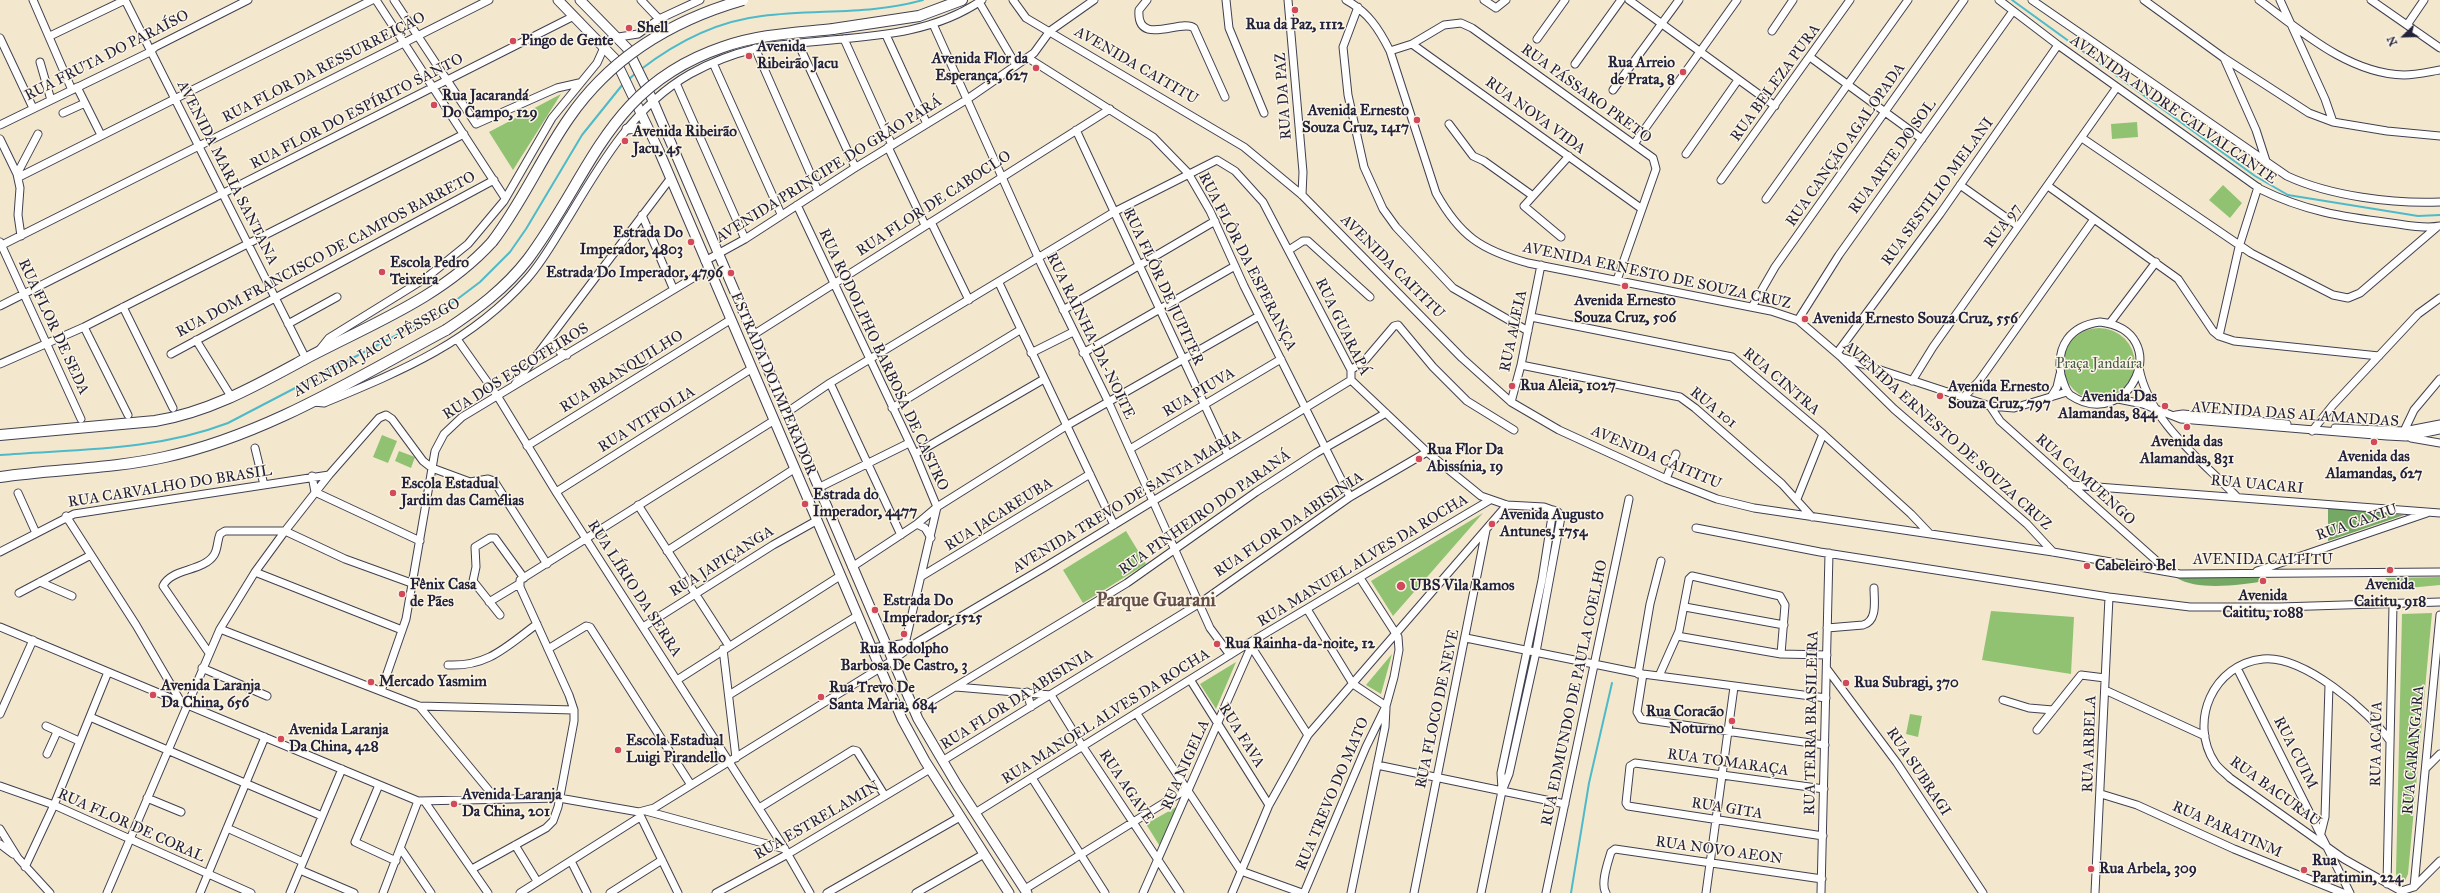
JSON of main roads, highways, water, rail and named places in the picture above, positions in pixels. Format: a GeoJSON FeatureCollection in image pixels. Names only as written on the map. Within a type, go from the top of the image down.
{"type":"FeatureCollection","features":[{"type":"Feature","properties":{"kind":"highway","name":"AVENIDA JACU-PÊSSEGO"},"geometry":{"type":"LineString","coordinates":[[0,436],[132,424],[178,418],[232,398],[434,292],[476,260],[492,242],[515,208],[568,119],[598,83],[632,52],[650,39],[688,18],[743,0]]}},
{"type":"Feature","properties":{"kind":"highway","name":"AVENIDA JACU-PÊSSEGO"},"geometry":{"type":"LineString","coordinates":[[0,477],[124,464],[166,457],[210,445],[313,402],[446,330],[487,301],[522,266],[543,237],[606,135],[637,98],[660,80],[705,55],[741,41],[784,33],[833,29],[919,16],[962,0]]}},
{"type":"Feature","properties":{"kind":"main road","name":"ESTRADA DO IMPERADOR"},"geometry":{"type":"LineString","coordinates":[[558,0],[615,59],[670,178],[872,652],[910,736],[1009,893]]}},
{"type":"Feature","properties":{"kind":"main road","name":"ESTRADA DO IMPERADOR"},"geometry":{"type":"LineString","coordinates":[[580,0],[627,48],[653,101],[915,711],[942,761],[1026,891]]}},
{"type":"Feature","properties":{"kind":"main road"},"geometry":{"type":"LineString","coordinates":[[574,16],[591,10]]}},
{"type":"Feature","properties":{"kind":"main road"},"geometry":{"type":"LineString","coordinates":[[627,129],[638,128],[649,132],[658,142],[675,182],[680,187],[689,186]]}},
{"type":"Feature","properties":{"kind":"main road"},"geometry":{"type":"LineString","coordinates":[[872,652],[893,660]]}},
{"type":"Feature","properties":{"kind":"waterway"},"geometry":{"type":"LineString","coordinates":[[640,70],[682,42],[713,28],[729,23],[762,16],[883,8],[923,0]]}},
{"type":"Feature","properties":{"kind":"waterway"},"geometry":{"type":"LineString","coordinates":[[2012,0],[2255,176],[2288,195],[2418,216],[2440,215]]}},
{"type":"Feature","properties":{"kind":"waterway"},"geometry":{"type":"LineString","coordinates":[[628,80],[637,72]]}},
{"type":"Feature","properties":{"kind":"waterway"},"geometry":{"type":"LineString","coordinates":[[0,455],[87,450],[144,444],[172,439],[228,423],[439,313],[480,282],[510,252],[526,229],[582,135],[623,84]]}},
{"type":"Feature","properties":{"kind":"waterway"},"geometry":{"type":"LineString","coordinates":[[1571,893],[1589,783],[1612,683]]}},
{"type":"Feature","properties":{"kind":"place","name":"Rua da Paz, 1112"},"geometry":{"type":"Point","coordinates":[1295,10]}},
{"type":"Feature","properties":{"kind":"place","name":"Shell"},"geometry":{"type":"Point","coordinates":[629,28]}},
{"type":"Feature","properties":{"kind":"place","name":"Pingo de Gente"},"geometry":{"type":"Point","coordinates":[513,41]}},
{"type":"Feature","properties":{"kind":"place","name":"Avenida Ribeirão Jacu"},"geometry":{"type":"Point","coordinates":[749,56]}},
{"type":"Feature","properties":{"kind":"place","name":"Avenida Flor da Esperança, 627"},"geometry":{"type":"Point","coordinates":[1036,68]}},
{"type":"Feature","properties":{"kind":"place","name":"Rua Arreio de Prata, 8"},"geometry":{"type":"Point","coordinates":[1683,72]}},
{"type":"Feature","properties":{"kind":"place","name":"Rua Jacarandá Do Campo, 129"},"geometry":{"type":"Point","coordinates":[434,105]}},
{"type":"Feature","properties":{"kind":"place","name":"Avenida Ernesto Souza Cruz, 1417"},"geometry":{"type":"Point","coordinates":[1417,120]}},
{"type":"Feature","properties":{"kind":"place","name":"Avenida Ribeirão Jacu, 45"},"geometry":{"type":"Point","coordinates":[625,141]}},
{"type":"Feature","properties":{"kind":"place","name":"Estrada Do Imperador, 4803"},"geometry":{"type":"Point","coordinates":[691,242]}},
{"type":"Feature","properties":{"kind":"place","name":"Escola Pedro Teixeira"},"geometry":{"type":"Point","coordinates":[382,272]}},
{"type":"Feature","properties":{"kind":"place","name":"Estrada Do Imperador, 4796"},"geometry":{"type":"Point","coordinates":[731,273]}},
{"type":"Feature","properties":{"kind":"place","name":"Avenida Ernesto Souza Cruz, 506"},"geometry":{"type":"Point","coordinates":[1625,286]}},
{"type":"Feature","properties":{"kind":"place","name":"Avenida Ernesto Souza Cruz, 556"},"geometry":{"type":"Point","coordinates":[1805,319]}},
{"type":"Feature","properties":{"kind":"place","name":"Rua Aleia, 1027"},"geometry":{"type":"Point","coordinates":[1512,386]}},
{"type":"Feature","properties":{"kind":"place","name":"Avenida Ernesto Souza Cruz, 797"},"geometry":{"type":"Point","coordinates":[1940,396]}},
{"type":"Feature","properties":{"kind":"place","name":"Avenida Das Alamandas, 844"},"geometry":{"type":"Point","coordinates":[2165,406]}},
{"type":"Feature","properties":{"kind":"place","name":"Avenida das Alamandas, 831"},"geometry":{"type":"Point","coordinates":[2187,427]}},
{"type":"Feature","properties":{"kind":"place","name":"Avenida das Alamandas, 627"},"geometry":{"type":"Point","coordinates":[2374,442]}},
{"type":"Feature","properties":{"kind":"place","name":"Rua Flor Da Abissínia, 19"},"geometry":{"type":"Point","coordinates":[1419,459]}},
{"type":"Feature","properties":{"kind":"place","name":"Escola Estadual Jardim das Camélias"},"geometry":{"type":"Point","coordinates":[393,493]}},
{"type":"Feature","properties":{"kind":"place","name":"Estrada do Imperador, 4477"},"geometry":{"type":"Point","coordinates":[805,504]}},
{"type":"Feature","properties":{"kind":"place","name":"Avenida Augusto Antunes, 1754"},"geometry":{"type":"Point","coordinates":[1492,524]}},
{"type":"Feature","properties":{"kind":"place","name":"Cabeleiro Bel"},"geometry":{"type":"Point","coordinates":[2087,566]}},
{"type":"Feature","properties":{"kind":"place","name":"Avenida Caititu, 918"},"geometry":{"type":"Point","coordinates":[2390,570]}},
{"type":"Feature","properties":{"kind":"place","name":"Avenida Caititu, 1088"},"geometry":{"type":"Point","coordinates":[2263,581]}},
{"type":"Feature","properties":{"kind":"place","name":"UBS Vila Ramos"},"geometry":{"type":"Point","coordinates":[1401,586]}},
{"type":"Feature","properties":{"kind":"place","name":"Fênix Casa de Pães"},"geometry":{"type":"Point","coordinates":[402,594]}},
{"type":"Feature","properties":{"kind":"place","name":"Estrada Do Imperador, 1525"},"geometry":{"type":"Point","coordinates":[875,610]}},
{"type":"Feature","properties":{"kind":"place","name":"Rua Rodolpho Barbosa De Castro, 3"},"geometry":{"type":"Point","coordinates":[904,634]}},
{"type":"Feature","properties":{"kind":"place","name":"Rua Rainha-da-noite, 12"},"geometry":{"type":"Point","coordinates":[1217,644]}},
{"type":"Feature","properties":{"kind":"place","name":"Mercado Yasmim"},"geometry":{"type":"Point","coordinates":[371,682]}},
{"type":"Feature","properties":{"kind":"place","name":"Rua Subragi, 370"},"geometry":{"type":"Point","coordinates":[1846,683]}},
{"type":"Feature","properties":{"kind":"place","name":"Avenida Laranja Da China, 656"},"geometry":{"type":"Point","coordinates":[153,695]}},
{"type":"Feature","properties":{"kind":"place","name":"Rua Trevo De Santa Maria, 684"},"geometry":{"type":"Point","coordinates":[821,697]}},
{"type":"Feature","properties":{"kind":"place","name":"Rua Coracão Noturno"},"geometry":{"type":"Point","coordinates":[1732,721]}},
{"type":"Feature","properties":{"kind":"place","name":"Avenida Laranja Da China, 428"},"geometry":{"type":"Point","coordinates":[281,739]}},
{"type":"Feature","properties":{"kind":"place","name":"Escola Estadual Luigi Pirandello"},"geometry":{"type":"Point","coordinates":[618,750]}},
{"type":"Feature","properties":{"kind":"place","name":"Avenida Laranja Da China, 201"},"geometry":{"type":"Point","coordinates":[454,804]}},
{"type":"Feature","properties":{"kind":"place","name":"Rua Arbela, 309"},"geometry":{"type":"Point","coordinates":[2091,869]}},
{"type":"Feature","properties":{"kind":"place","name":"Rua Paratimin, 224"},"geometry":{"type":"Point","coordinates":[2304,870]}},
{"type":"Feature","properties":{"kind":"district","name":"Parque Guarani"},"geometry":{"type":"Point","coordinates":[1156,601]}},
{"type":"Feature","properties":{"kind":"park label","name":"Praça Jandaíra"},"geometry":{"type":"Point","coordinates":[2099,364]}}]}
